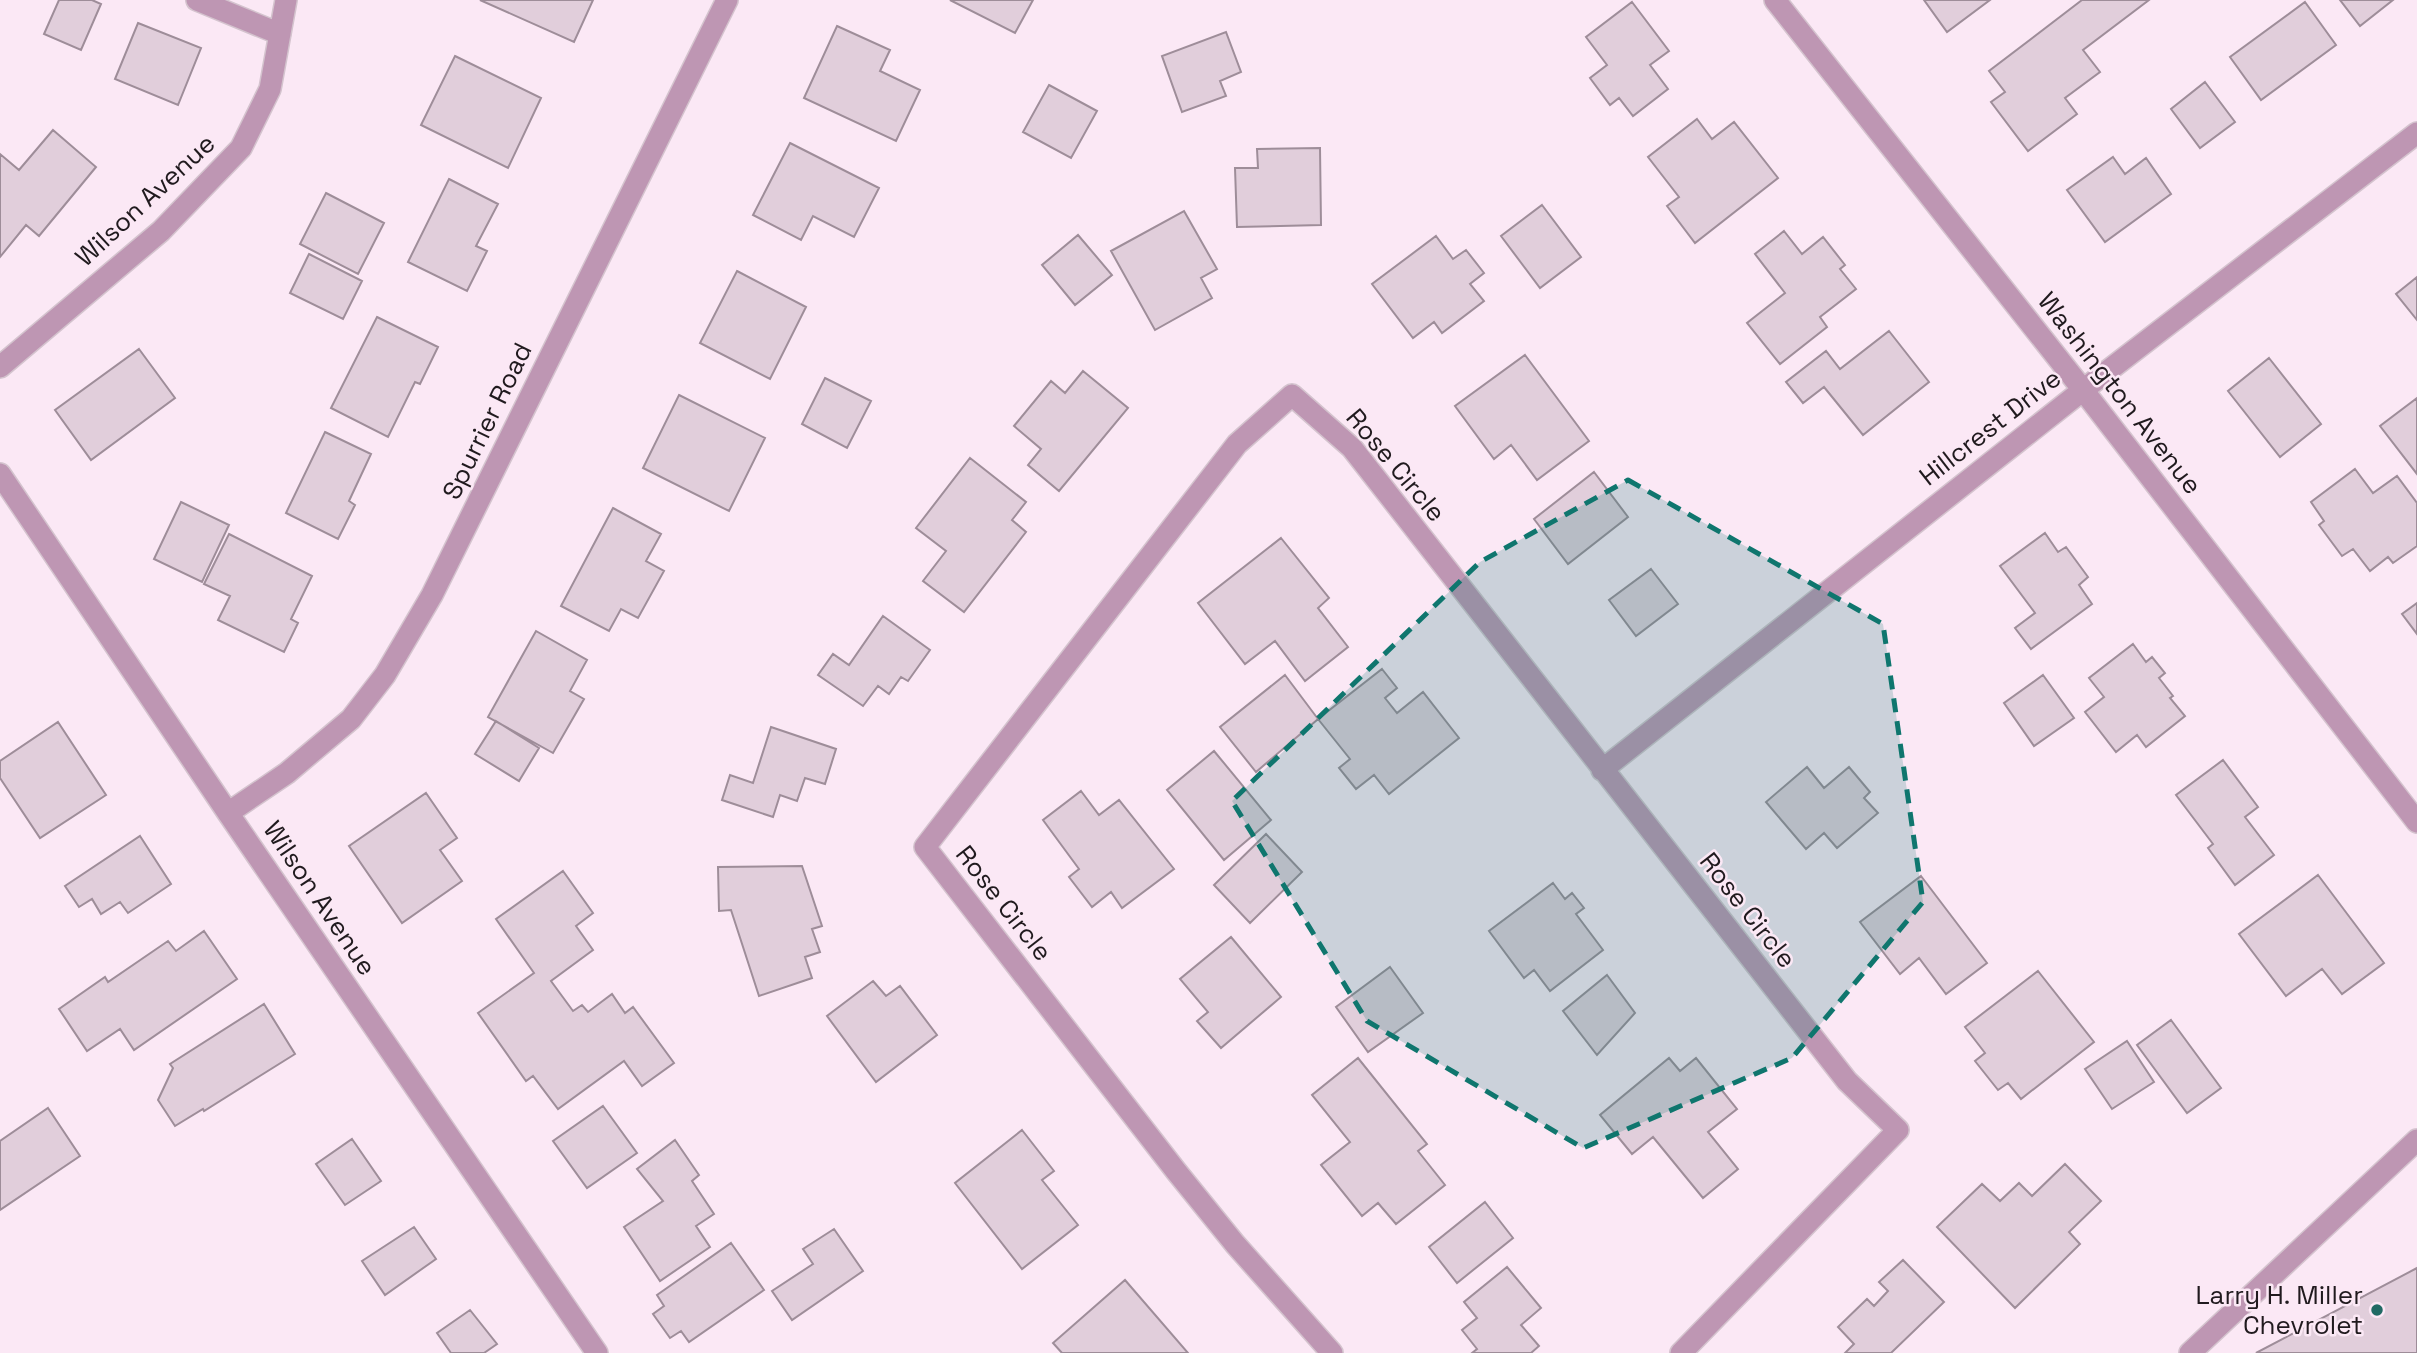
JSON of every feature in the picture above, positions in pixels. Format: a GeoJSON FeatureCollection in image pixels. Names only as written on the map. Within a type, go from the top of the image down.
{"type":"FeatureCollection","features":[{"type":"Feature","properties":{"kind":"street"},"geometry":{"type":"LineString","coordinates":[[197,0],[280,34]]}},
{"type":"Feature","properties":{"kind":"street","name":"Wilson Avenue"},"geometry":{"type":"LineString","coordinates":[[0,367],[160,231],[241,148],[270,89],[286,0]]}},
{"type":"Feature","properties":{"kind":"street","name":"Spurrier Road"},"geometry":{"type":"LineString","coordinates":[[228,813],[287,773],[351,719],[385,675],[432,595],[727,0]]}},
{"type":"Feature","properties":{"kind":"street","name":"Washington Avenue"},"geometry":{"type":"LineString","coordinates":[[1775,0],[2083,390],[2417,822]]}},
{"type":"Feature","properties":{"kind":"street","name":"Hillcrest Drive"},"geometry":{"type":"LineString","coordinates":[[1602,770],[2083,390],[2417,133]]}},
{"type":"Feature","properties":{"kind":"street","name":"Rose Circle"},"geometry":{"type":"LineString","coordinates":[[1332,1353],[1235,1244],[1176,1171],[925,847],[1237,444],[1292,395],[1352,448],[1847,1081],[1898,1130],[1681,1353]]}},
{"type":"Feature","properties":{"kind":"street","name":"Wilson Avenue"},"geometry":{"type":"LineString","coordinates":[[0,474],[597,1353]]}},
{"type":"Feature","properties":{"kind":"street"},"geometry":{"type":"LineString","coordinates":[[2190,1353],[2417,1140]]}},
{"type":"Feature","properties":{"kind":"highlighted area"},"geometry":{"type":"Polygon","coordinates":[[[1628,480],[1883,624],[1923,902],[1792,1058],[1583,1148],[1367,1021],[1232,801],[1480,562],[1628,480]]]}},
{"type":"Feature","properties":{"kind":"building"},"geometry":{"type":"Polygon","coordinates":[[[59,0],[92,0],[101,4],[81,50],[44,34],[59,0]]]}},
{"type":"Feature","properties":{"kind":"building"},"geometry":{"type":"Polygon","coordinates":[[[480,0],[593,0],[574,42],[480,0]]]}},
{"type":"Feature","properties":{"kind":"building"},"geometry":{"type":"Polygon","coordinates":[[[950,0],[1033,0],[1015,33],[950,0]]]}},
{"type":"Feature","properties":{"kind":"building"},"geometry":{"type":"Polygon","coordinates":[[[1924,0],[1990,0],[1947,32],[1924,0]]]}},
{"type":"Feature","properties":{"kind":"building"},"geometry":{"type":"Polygon","coordinates":[[[2082,0],[2149,0],[2083,50],[2100,72],[2065,98],[2077,114],[2028,151],[1991,102],[2005,92],[1989,71],[2082,0]]]}},
{"type":"Feature","properties":{"kind":"building"},"geometry":{"type":"Polygon","coordinates":[[[2340,0],[2393,0],[2360,26],[2340,0]]]}},
{"type":"Feature","properties":{"kind":"building"},"geometry":{"type":"Polygon","coordinates":[[[1632,2],[1669,51],[1650,65],[1668,89],[1633,116],[1619,98],[1610,105],[1590,78],[1607,65],[1586,37],[1632,2]]]}},
{"type":"Feature","properties":{"kind":"building"},"geometry":{"type":"Polygon","coordinates":[[[2305,2],[2336,45],[2261,100],[2230,57],[2305,2]]]}},
{"type":"Feature","properties":{"kind":"building"},"geometry":{"type":"Polygon","coordinates":[[[138,23],[201,48],[178,105],[115,79],[138,23]]]}},
{"type":"Feature","properties":{"kind":"building"},"geometry":{"type":"Polygon","coordinates":[[[837,26],[890,50],[880,71],[920,90],[896,141],[804,98],[837,26]]]}},
{"type":"Feature","properties":{"kind":"building"},"geometry":{"type":"Polygon","coordinates":[[[1226,32],[1241,72],[1220,81],[1226,96],[1182,112],[1162,56],[1226,32]]]}},
{"type":"Feature","properties":{"kind":"building"},"geometry":{"type":"Polygon","coordinates":[[[455,56],[541,98],[508,168],[421,125],[455,56]]]}},
{"type":"Feature","properties":{"kind":"building"},"geometry":{"type":"Polygon","coordinates":[[[2205,82],[2235,122],[2200,148],[2171,109],[2205,82]]]}},
{"type":"Feature","properties":{"kind":"building"},"geometry":{"type":"Polygon","coordinates":[[[1049,85],[1097,111],[1071,158],[1023,132],[1049,85]]]}},
{"type":"Feature","properties":{"kind":"building"},"geometry":{"type":"Polygon","coordinates":[[[1697,119],[1712,139],[1734,122],[1778,178],[1695,243],[1667,206],[1679,197],[1648,157],[1697,119]]]}},
{"type":"Feature","properties":{"kind":"building"},"geometry":{"type":"Polygon","coordinates":[[[53,130],[96,167],[39,236],[26,225],[0,257],[0,154],[19,170],[53,130]]]}},
{"type":"Feature","properties":{"kind":"building"},"geometry":{"type":"Polygon","coordinates":[[[790,143],[879,188],[854,237],[813,216],[801,240],[753,215],[790,143]]]}},
{"type":"Feature","properties":{"kind":"building"},"geometry":{"type":"Polygon","coordinates":[[[1320,148],[1321,225],[1237,227],[1235,168],[1258,168],[1257,149],[1320,148]]]}},
{"type":"Feature","properties":{"kind":"building"},"geometry":{"type":"Polygon","coordinates":[[[2113,157],[2125,174],[2146,158],[2171,194],[2105,242],[2067,190],[2113,157]]]}},
{"type":"Feature","properties":{"kind":"building"},"geometry":{"type":"Polygon","coordinates":[[[449,179],[498,204],[476,246],[487,251],[467,291],[408,262],[449,179]]]}},
{"type":"Feature","properties":{"kind":"building"},"geometry":{"type":"Polygon","coordinates":[[[326,193],[384,223],[358,274],[300,244],[326,193]]]}},
{"type":"Feature","properties":{"kind":"building"},"geometry":{"type":"Polygon","coordinates":[[[1542,205],[1581,257],[1540,288],[1501,236],[1542,205]]]}},
{"type":"Feature","properties":{"kind":"building"},"geometry":{"type":"Polygon","coordinates":[[[1184,211],[1217,269],[1201,278],[1212,298],[1155,330],[1111,251],[1184,211]]]}},
{"type":"Feature","properties":{"kind":"building"},"geometry":{"type":"Polygon","coordinates":[[[1784,231],[1802,254],[1823,237],[1845,265],[1840,269],[1856,289],[1820,317],[1827,327],[1780,364],[1747,323],[1785,293],[1755,254],[1784,231]]]}},
{"type":"Feature","properties":{"kind":"building"},"geometry":{"type":"Polygon","coordinates":[[[1078,235],[1112,275],[1075,305],[1042,265],[1078,235]]]}},
{"type":"Feature","properties":{"kind":"building"},"geometry":{"type":"Polygon","coordinates":[[[1436,236],[1453,259],[1466,250],[1484,273],[1470,284],[1484,301],[1442,333],[1434,322],[1413,338],[1372,284],[1436,236]]]}},
{"type":"Feature","properties":{"kind":"building"},"geometry":{"type":"Polygon","coordinates":[[[309,254],[362,281],[343,319],[290,293],[309,254]]]}},
{"type":"Feature","properties":{"kind":"building"},"geometry":{"type":"Polygon","coordinates":[[[737,271],[806,307],[770,379],[700,343],[737,271]]]}},
{"type":"Feature","properties":{"kind":"building"},"geometry":{"type":"Polygon","coordinates":[[[2417,277],[2417,320],[2396,294],[2417,277]]]}},
{"type":"Feature","properties":{"kind":"building"},"geometry":{"type":"Polygon","coordinates":[[[377,317],[438,347],[420,384],[415,382],[388,437],[331,408],[377,317]]]}},
{"type":"Feature","properties":{"kind":"building"},"geometry":{"type":"Polygon","coordinates":[[[1889,331],[1929,382],[1863,435],[1824,387],[1803,403],[1786,382],[1826,351],[1840,369],[1889,331]]]}},
{"type":"Feature","properties":{"kind":"building"},"geometry":{"type":"Polygon","coordinates":[[[139,349],[175,398],[91,460],[55,410],[139,349]]]}},
{"type":"Feature","properties":{"kind":"building"},"geometry":{"type":"Polygon","coordinates":[[[1525,355],[1589,441],[1537,480],[1511,445],[1494,459],[1455,406],[1525,355]]]}},
{"type":"Feature","properties":{"kind":"building"},"geometry":{"type":"Polygon","coordinates":[[[2269,358],[2321,424],[2280,457],[2228,391],[2269,358]]]}},
{"type":"Feature","properties":{"kind":"building"},"geometry":{"type":"Polygon","coordinates":[[[1083,371],[1128,408],[1059,491],[1028,465],[1041,449],[1014,426],[1051,381],[1065,393],[1083,371]]]}},
{"type":"Feature","properties":{"kind":"building"},"geometry":{"type":"Polygon","coordinates":[[[825,378],[871,401],[847,448],[802,424],[825,378]]]}},
{"type":"Feature","properties":{"kind":"building"},"geometry":{"type":"Polygon","coordinates":[[[679,395],[765,438],[729,511],[643,468],[679,395]]]}},
{"type":"Feature","properties":{"kind":"building"},"geometry":{"type":"Polygon","coordinates":[[[2417,398],[2417,474],[2380,426],[2417,398]]]}},
{"type":"Feature","properties":{"kind":"building"},"geometry":{"type":"Polygon","coordinates":[[[325,432],[371,454],[349,501],[355,505],[338,539],[286,513],[325,432]]]}},
{"type":"Feature","properties":{"kind":"building"},"geometry":{"type":"Polygon","coordinates":[[[970,458],[1026,502],[1012,520],[1026,532],[964,612],[923,581],[946,551],[916,528],[970,458]]]}},
{"type":"Feature","properties":{"kind":"building"},"geometry":{"type":"Polygon","coordinates":[[[2355,469],[2373,493],[2397,476],[2417,503],[2417,546],[2393,563],[2388,557],[2370,571],[2353,549],[2342,556],[2319,525],[2324,521],[2311,502],[2355,469]]]}},
{"type":"Feature","properties":{"kind":"building"},"geometry":{"type":"Polygon","coordinates":[[[1594,472],[1628,517],[1568,564],[1534,519],[1594,472]]]}},
{"type":"Feature","properties":{"kind":"building"},"geometry":{"type":"Polygon","coordinates":[[[181,502],[229,525],[202,582],[154,559],[181,502]]]}},
{"type":"Feature","properties":{"kind":"building"},"geometry":{"type":"Polygon","coordinates":[[[613,508],[661,534],[646,561],[664,571],[638,618],[621,609],[609,631],[561,606],[613,508]]]}},
{"type":"Feature","properties":{"kind":"building"},"geometry":{"type":"Polygon","coordinates":[[[2045,533],[2058,552],[2066,547],[2088,577],[2079,585],[2092,604],[2031,649],[2015,628],[2035,613],[2000,566],[2045,533]]]}},
{"type":"Feature","properties":{"kind":"building"},"geometry":{"type":"Polygon","coordinates":[[[229,534],[312,576],[291,619],[298,623],[284,652],[218,620],[230,596],[204,584],[229,534]]]}},
{"type":"Feature","properties":{"kind":"building"},"geometry":{"type":"Polygon","coordinates":[[[1281,538],[1329,598],[1318,608],[1348,647],[1305,681],[1275,641],[1245,664],[1198,603],[1281,538]]]}},
{"type":"Feature","properties":{"kind":"building"},"geometry":{"type":"Polygon","coordinates":[[[1651,569],[1678,604],[1636,636],[1609,600],[1651,569]]]}},
{"type":"Feature","properties":{"kind":"building"},"geometry":{"type":"Polygon","coordinates":[[[2417,603],[2417,634],[2402,614],[2417,603]]]}},
{"type":"Feature","properties":{"kind":"building"},"geometry":{"type":"Polygon","coordinates":[[[883,616],[930,650],[908,681],[901,677],[889,694],[878,686],[863,706],[818,675],[833,654],[849,665],[883,616]]]}},
{"type":"Feature","properties":{"kind":"building"},"geometry":{"type":"Polygon","coordinates":[[[536,631],[587,660],[570,691],[584,699],[553,753],[488,717],[536,631]]]}},
{"type":"Feature","properties":{"kind":"building"},"geometry":{"type":"Polygon","coordinates":[[[2133,644],[2146,662],[2152,657],[2165,673],[2159,678],[2173,696],[2170,698],[2185,716],[2146,747],[2137,735],[2116,752],[2085,712],[2104,697],[2089,678],[2133,644]]]}},
{"type":"Feature","properties":{"kind":"building"},"geometry":{"type":"Polygon","coordinates":[[[1382,669],[1397,688],[1385,698],[1397,713],[1423,692],[1459,738],[1389,794],[1374,775],[1356,789],[1339,768],[1350,759],[1318,719],[1382,669]]]}},
{"type":"Feature","properties":{"kind":"building"},"geometry":{"type":"Polygon","coordinates":[[[1285,675],[1318,719],[1256,772],[1220,727],[1285,675]]]}},
{"type":"Feature","properties":{"kind":"building"},"geometry":{"type":"Polygon","coordinates":[[[2043,675],[2074,718],[2034,746],[2004,703],[2043,675]]]}},
{"type":"Feature","properties":{"kind":"building"},"geometry":{"type":"Polygon","coordinates":[[[496,721],[539,748],[519,781],[475,754],[496,721]]]}},
{"type":"Feature","properties":{"kind":"building"},"geometry":{"type":"Polygon","coordinates":[[[58,722],[106,795],[40,838],[0,778],[0,761],[58,722]]]}},
{"type":"Feature","properties":{"kind":"building"},"geometry":{"type":"Polygon","coordinates":[[[771,727],[836,749],[825,784],[805,778],[797,801],[780,795],[773,817],[722,800],[730,775],[753,783],[771,727]]]}},
{"type":"Feature","properties":{"kind":"building"},"geometry":{"type":"Polygon","coordinates":[[[1214,751],[1271,820],[1224,860],[1167,790],[1214,751]]]}},
{"type":"Feature","properties":{"kind":"building"},"geometry":{"type":"Polygon","coordinates":[[[2223,760],[2258,807],[2245,817],[2274,855],[2235,885],[2208,848],[2213,844],[2176,795],[2223,760]]]}},
{"type":"Feature","properties":{"kind":"building"},"geometry":{"type":"Polygon","coordinates":[[[1807,767],[1824,788],[1849,767],[1870,792],[1864,798],[1878,813],[1837,848],[1824,833],[1806,849],[1766,802],[1807,767]]]}},
{"type":"Feature","properties":{"kind":"building"},"geometry":{"type":"Polygon","coordinates":[[[1081,791],[1099,815],[1119,800],[1174,869],[1122,908],[1111,892],[1092,907],[1069,877],[1079,869],[1043,820],[1081,791]]]}},
{"type":"Feature","properties":{"kind":"building"},"geometry":{"type":"Polygon","coordinates":[[[426,793],[457,838],[440,850],[462,881],[402,923],[349,846],[426,793]]]}},
{"type":"Feature","properties":{"kind":"building"},"geometry":{"type":"Polygon","coordinates":[[[1266,834],[1302,872],[1250,923],[1214,885],[1266,834]]]}},
{"type":"Feature","properties":{"kind":"building"},"geometry":{"type":"Polygon","coordinates":[[[140,836],[171,884],[128,913],[120,902],[101,914],[92,899],[79,907],[65,886],[140,836]]]}},
{"type":"Feature","properties":{"kind":"building"},"geometry":{"type":"Polygon","coordinates":[[[802,866],[822,926],[812,929],[820,952],[805,957],[812,978],[759,996],[731,910],[719,911],[718,867],[802,866]]]}},
{"type":"Feature","properties":{"kind":"building"},"geometry":{"type":"Polygon","coordinates":[[[563,871],[593,913],[576,926],[593,950],[551,981],[573,1011],[582,1005],[588,1012],[612,994],[625,1013],[633,1007],[674,1063],[642,1086],[624,1061],[558,1109],[533,1076],[526,1081],[478,1013],[534,973],[496,919],[563,871]]]}},
{"type":"Feature","properties":{"kind":"building"},"geometry":{"type":"Polygon","coordinates":[[[2318,875],[2384,963],[2342,994],[2322,969],[2286,996],[2239,934],[2318,875]]]}},
{"type":"Feature","properties":{"kind":"building"},"geometry":{"type":"Polygon","coordinates":[[[1921,876],[1987,963],[1946,994],[1919,958],[1900,974],[1860,922],[1921,876]]]}},
{"type":"Feature","properties":{"kind":"building"},"geometry":{"type":"Polygon","coordinates":[[[1553,883],[1565,899],[1572,893],[1584,908],[1576,914],[1603,950],[1550,991],[1534,970],[1524,978],[1489,931],[1553,883]]]}},
{"type":"Feature","properties":{"kind":"building"},"geometry":{"type":"Polygon","coordinates":[[[204,931],[237,979],[134,1050],[120,1029],[87,1051],[59,1009],[105,977],[108,982],[168,941],[176,951],[204,931]]]}},
{"type":"Feature","properties":{"kind":"building"},"geometry":{"type":"Polygon","coordinates":[[[1231,937],[1281,997],[1221,1048],[1197,1021],[1208,1012],[1180,979],[1231,937]]]}},
{"type":"Feature","properties":{"kind":"building"},"geometry":{"type":"Polygon","coordinates":[[[1390,967],[1423,1013],[1368,1052],[1336,1007],[1390,967]]]}},
{"type":"Feature","properties":{"kind":"building"},"geometry":{"type":"Polygon","coordinates":[[[2038,971],[2094,1042],[2021,1099],[2008,1083],[1998,1090],[1975,1061],[1985,1053],[1965,1027],[2038,971]]]}},
{"type":"Feature","properties":{"kind":"building"},"geometry":{"type":"Polygon","coordinates":[[[1607,975],[1635,1013],[1597,1055],[1563,1011],[1607,975]]]}},
{"type":"Feature","properties":{"kind":"building"},"geometry":{"type":"Polygon","coordinates":[[[873,981],[886,996],[900,986],[937,1035],[876,1082],[827,1016],[873,981]]]}},
{"type":"Feature","properties":{"kind":"building"},"geometry":{"type":"Polygon","coordinates":[[[264,1004],[295,1054],[175,1126],[158,1100],[173,1068],[170,1064],[264,1004]]]}},
{"type":"Feature","properties":{"kind":"building"},"geometry":{"type":"Polygon","coordinates":[[[2171,1020],[2221,1088],[2187,1113],[2137,1045],[2171,1020]]]}},
{"type":"Feature","properties":{"kind":"building"},"geometry":{"type":"Polygon","coordinates":[[[2127,1041],[2154,1082],[2112,1109],[2085,1069],[2127,1041]]]}},
{"type":"Feature","properties":{"kind":"building"},"geometry":{"type":"Polygon","coordinates":[[[1358,1058],[1427,1144],[1418,1151],[1445,1185],[1396,1224],[1378,1203],[1362,1216],[1321,1165],[1350,1142],[1312,1095],[1358,1058]]]}},
{"type":"Feature","properties":{"kind":"building"},"geometry":{"type":"Polygon","coordinates":[[[1669,1058],[1680,1071],[1696,1058],[1737,1109],[1708,1132],[1738,1169],[1703,1198],[1653,1137],[1632,1154],[1600,1115],[1669,1058]]]}},
{"type":"Feature","properties":{"kind":"building"},"geometry":{"type":"Polygon","coordinates":[[[603,1106],[637,1153],[587,1188],[553,1141],[603,1106]]]}},
{"type":"Feature","properties":{"kind":"building"},"geometry":{"type":"Polygon","coordinates":[[[48,1108],[80,1156],[0,1210],[0,1141],[48,1108]]]}},
{"type":"Feature","properties":{"kind":"building"},"geometry":{"type":"Polygon","coordinates":[[[1022,1130],[1054,1171],[1042,1180],[1078,1225],[1022,1269],[955,1183],[1022,1130]]]}},
{"type":"Feature","properties":{"kind":"building"},"geometry":{"type":"Polygon","coordinates":[[[352,1139],[381,1181],[345,1205],[316,1164],[352,1139]]]}},
{"type":"Feature","properties":{"kind":"building"},"geometry":{"type":"Polygon","coordinates":[[[675,1140],[699,1175],[692,1181],[714,1214],[696,1226],[710,1247],[660,1281],[624,1227],[663,1201],[637,1169],[675,1140]]]}},
{"type":"Feature","properties":{"kind":"building"},"geometry":{"type":"Polygon","coordinates":[[[2065,1164],[2101,1201],[2069,1232],[2080,1244],[2015,1308],[1937,1227],[1982,1184],[2000,1201],[2019,1183],[2032,1196],[2065,1164]]]}},
{"type":"Feature","properties":{"kind":"building"},"geometry":{"type":"Polygon","coordinates":[[[1485,1202],[1513,1238],[1457,1283],[1429,1247],[1485,1202]]]}},
{"type":"Feature","properties":{"kind":"building"},"geometry":{"type":"Polygon","coordinates":[[[414,1227],[436,1259],[385,1295],[362,1261],[414,1227]]]}},
{"type":"Feature","properties":{"kind":"building"},"geometry":{"type":"Polygon","coordinates":[[[834,1229],[863,1271],[792,1320],[772,1291],[813,1264],[803,1249],[834,1229]]]}},
{"type":"Feature","properties":{"kind":"building"},"geometry":{"type":"Polygon","coordinates":[[[731,1243],[764,1290],[689,1342],[681,1331],[670,1338],[653,1314],[664,1306],[657,1295],[731,1243]]]}},
{"type":"Feature","properties":{"kind":"building"},"geometry":{"type":"Polygon","coordinates":[[[1903,1260],[1944,1302],[1891,1353],[1845,1353],[1854,1344],[1838,1327],[1867,1299],[1874,1306],[1888,1291],[1879,1282],[1903,1260]]]}},
{"type":"Feature","properties":{"kind":"building"},"geometry":{"type":"Polygon","coordinates":[[[1507,1267],[1541,1308],[1521,1325],[1539,1346],[1531,1353],[1472,1353],[1477,1349],[1462,1330],[1477,1318],[1464,1302],[1507,1267]]]}},
{"type":"Feature","properties":{"kind":"building","name":"Larry H. Miller Chevrolet"},"geometry":{"type":"Polygon","coordinates":[[[2417,1268],[2417,1353],[2256,1353],[2417,1268]]]}},
{"type":"Feature","properties":{"kind":"building"},"geometry":{"type":"Polygon","coordinates":[[[1125,1280],[1188,1353],[1062,1353],[1053,1343],[1125,1280]]]}},
{"type":"Feature","properties":{"kind":"building"},"geometry":{"type":"Polygon","coordinates":[[[470,1310],[497,1344],[484,1353],[451,1353],[437,1333],[470,1310]]]}},
{"type":"Feature","properties":{"kind":"place","name":"Larry H. Miller Chevrolet"},"geometry":{"type":"Point","coordinates":[2377,1310]}}]}
